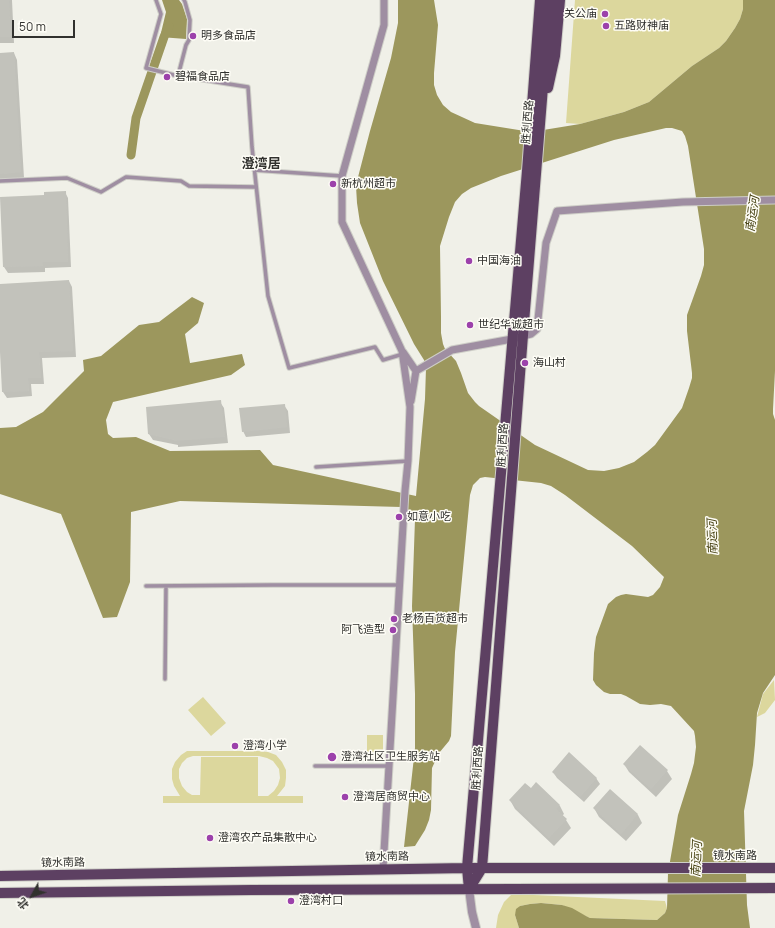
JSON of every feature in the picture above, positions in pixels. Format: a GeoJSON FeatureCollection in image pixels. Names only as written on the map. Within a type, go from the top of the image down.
{"type":"FeatureCollection","features":[{"type":"Feature","properties":{"kind":"main road","name":"胜利西路"},"geometry":{"type":"LineString","coordinates":[[536,128],[540,0]]}},
{"type":"Feature","properties":{"kind":"main road","name":"胜利西路"},"geometry":{"type":"LineString","coordinates":[[469,889],[467,868],[512,339],[550,0]]}},
{"type":"Feature","properties":{"kind":"main road"},"geometry":{"type":"LineString","coordinates":[[536,128],[555,56],[560,0]]}},
{"type":"Feature","properties":{"kind":"main road","name":"胜利西路"},"geometry":{"type":"LineString","coordinates":[[469,889],[482,868],[523,336],[532,169]]}},
{"type":"Feature","properties":{"kind":"main road","name":"镜水南路"},"geometry":{"type":"LineString","coordinates":[[0,876],[467,868],[775,868]]}},
{"type":"Feature","properties":{"kind":"main road"},"geometry":{"type":"LineString","coordinates":[[0,893],[775,888]]}},
{"type":"Feature","properties":{"kind":"street"},"geometry":{"type":"LineString","coordinates":[[383,869],[410,407],[402,352],[342,222],[342,176],[384,25],[384,0]]}},
{"type":"Feature","properties":{"kind":"street"},"geometry":{"type":"LineString","coordinates":[[410,407],[419,370],[452,350],[512,339],[531,334],[537,329],[546,243],[557,211],[683,202],[775,200]]}},
{"type":"Feature","properties":{"kind":"street"},"geometry":{"type":"LineString","coordinates":[[402,352],[419,370]]}},
{"type":"Feature","properties":{"kind":"street","name":"胜利西路"},"geometry":{"type":"LineString","coordinates":[[469,889],[476,928]]}},
{"type":"Feature","properties":{"kind":"lane"},"geometry":{"type":"LineString","coordinates":[[156,0],[161,14],[146,68],[178,76],[248,87],[254,170],[268,296],[289,368],[374,347],[383,360],[402,352]]}},
{"type":"Feature","properties":{"kind":"lane"},"geometry":{"type":"LineString","coordinates":[[178,76],[186,45],[189,40],[190,20],[184,0]]}},
{"type":"Feature","properties":{"kind":"lane"},"geometry":{"type":"LineString","coordinates":[[254,170],[342,176]]}},
{"type":"Feature","properties":{"kind":"lane"},"geometry":{"type":"LineString","coordinates":[[0,181],[66,178],[101,192],[126,177],[181,180],[189,186],[256,187]]}},
{"type":"Feature","properties":{"kind":"lane"},"geometry":{"type":"LineString","coordinates":[[316,467],[408,461]]}},
{"type":"Feature","properties":{"kind":"lane"},"geometry":{"type":"LineString","coordinates":[[146,586],[399,585]]}},
{"type":"Feature","properties":{"kind":"lane"},"geometry":{"type":"LineString","coordinates":[[165,679],[166,586]]}},
{"type":"Feature","properties":{"kind":"lane"},"geometry":{"type":"LineString","coordinates":[[315,766],[389,766]]}},
{"type":"Feature","properties":{"kind":"shaded area"},"geometry":{"type":"Polygon","coordinates":[[[575,0],[743,0],[743,9],[735,28],[719,48],[692,66],[649,102],[624,112],[580,124],[566,123],[575,0]]]}},
{"type":"Feature","properties":{"kind":"shaded area"},"geometry":{"type":"Polygon","coordinates":[[[774,680],[775,700],[765,713],[757,717],[763,694],[774,680]]]}},
{"type":"Feature","properties":{"kind":"shaded area"},"geometry":{"type":"Polygon","coordinates":[[[203,697],[226,723],[211,736],[188,710],[203,697]]]}},
{"type":"Feature","properties":{"kind":"shaded area"},"geometry":{"type":"Polygon","coordinates":[[[367,735],[383,735],[383,752],[367,752],[367,735]]]}},
{"type":"Feature","properties":{"kind":"shaded area"},"geometry":{"type":"Polygon","coordinates":[[[187,751],[258,751],[276,755],[286,770],[285,786],[277,796],[303,796],[303,803],[163,803],[163,796],[180,796],[174,786],[172,769],[175,762],[187,751]],[[193,756],[187,758],[182,763],[179,769],[179,778],[182,786],[187,792],[192,795],[200,795],[201,757],[258,757],[258,796],[268,796],[278,785],[280,778],[279,769],[273,761],[259,756],[193,756]]]}},
{"type":"Feature","properties":{"kind":"shaded area"},"geometry":{"type":"Polygon","coordinates":[[[512,894],[665,901],[667,908],[665,913],[657,920],[590,918],[562,905],[541,903],[530,904],[520,906],[515,915],[519,928],[496,928],[498,915],[504,902],[512,894]]]}},
{"type":"Feature","properties":{"kind":"water"},"geometry":{"type":"Polygon","coordinates":[[[162,0],[179,0],[182,4],[187,19],[186,39],[160,37],[166,12],[162,0]]]}},
{"type":"Feature","properties":{"kind":"water","name":"南运河"},"geometry":{"type":"Polygon","coordinates":[[[398,0],[434,0],[438,25],[434,85],[437,95],[443,105],[451,112],[475,123],[531,132],[580,124],[624,112],[649,102],[692,66],[719,48],[726,41],[740,19],[743,9],[743,0],[775,0],[775,371],[773,414],[775,420],[775,675],[763,693],[757,713],[753,765],[744,811],[747,905],[750,928],[519,928],[515,915],[516,909],[520,906],[530,904],[541,903],[562,905],[572,908],[590,918],[657,920],[665,913],[667,908],[668,873],[678,815],[694,763],[696,747],[694,731],[671,706],[661,704],[640,704],[621,694],[610,694],[604,692],[593,680],[596,637],[608,604],[616,597],[626,594],[648,597],[653,595],[660,587],[664,577],[632,546],[551,486],[541,483],[485,477],[480,478],[473,485],[470,495],[455,652],[451,736],[449,741],[439,753],[432,768],[431,810],[425,830],[415,846],[404,847],[415,748],[412,606],[415,519],[401,507],[180,501],[131,512],[130,582],[117,617],[103,618],[61,514],[0,494],[0,428],[16,427],[43,412],[84,371],[83,360],[101,356],[139,325],[159,322],[192,297],[204,303],[198,323],[185,334],[190,363],[242,354],[245,365],[231,375],[113,402],[106,420],[108,434],[113,438],[136,437],[170,451],[260,450],[273,465],[416,496],[425,399],[426,368],[424,360],[414,344],[383,281],[360,223],[356,186],[391,58],[398,23],[398,0]],[[666,128],[614,140],[501,176],[471,188],[462,194],[455,202],[440,246],[441,333],[443,344],[445,349],[456,361],[468,393],[479,406],[535,445],[588,470],[604,471],[619,468],[634,462],[655,445],[682,408],[692,378],[687,331],[687,315],[704,265],[704,249],[688,146],[682,131],[666,128]]]}},
{"type":"Feature","properties":{"kind":"building"},"geometry":{"type":"Polygon","coordinates":[[[0,0],[9,0],[11,37],[0,37],[0,0]]]}},
{"type":"Feature","properties":{"kind":"building"},"geometry":{"type":"Polygon","coordinates":[[[14,52],[21,172],[0,174],[0,53],[14,52]]]}},
{"type":"Feature","properties":{"kind":"building"},"geometry":{"type":"Polygon","coordinates":[[[66,191],[68,262],[42,262],[43,266],[3,267],[0,197],[44,195],[44,192],[66,191]]]}},
{"type":"Feature","properties":{"kind":"building"},"geometry":{"type":"Polygon","coordinates":[[[69,280],[73,351],[39,352],[41,378],[28,378],[29,391],[2,392],[0,352],[0,284],[69,280]]]}},
{"type":"Feature","properties":{"kind":"building"},"geometry":{"type":"Polygon","coordinates":[[[221,400],[225,437],[174,441],[148,434],[146,407],[221,400]]]}},
{"type":"Feature","properties":{"kind":"building"},"geometry":{"type":"Polygon","coordinates":[[[285,404],[287,427],[242,432],[239,408],[285,404]]]}},
{"type":"Feature","properties":{"kind":"building"},"geometry":{"type":"Polygon","coordinates":[[[640,745],[668,770],[651,789],[623,764],[640,745]]]}},
{"type":"Feature","properties":{"kind":"building"},"geometry":{"type":"Polygon","coordinates":[[[569,752],[597,778],[580,797],[552,772],[569,752]]]}},
{"type":"Feature","properties":{"kind":"building"},"geometry":{"type":"Polygon","coordinates":[[[536,782],[560,805],[556,809],[567,819],[549,838],[509,800],[525,783],[531,788],[536,782]]]}},
{"type":"Feature","properties":{"kind":"building"},"geometry":{"type":"Polygon","coordinates":[[[610,789],[638,814],[621,834],[593,808],[610,789]]]}},
{"type":"Feature","properties":{"kind":"waterway"},"geometry":{"type":"LineString","coordinates":[[131,155],[136,118],[169,26]]}},
{"type":"Feature","properties":{"kind":"place","name":"关公庙"},"geometry":{"type":"Point","coordinates":[605,14]}},
{"type":"Feature","properties":{"kind":"place","name":"五路财神庙"},"geometry":{"type":"Point","coordinates":[606,26]}},
{"type":"Feature","properties":{"kind":"place","name":"明多食品店"},"geometry":{"type":"Point","coordinates":[193,36]}},
{"type":"Feature","properties":{"kind":"place","name":"碧福食品店"},"geometry":{"type":"Point","coordinates":[167,77]}},
{"type":"Feature","properties":{"kind":"place","name":"新杭州超市"},"geometry":{"type":"Point","coordinates":[333,184]}},
{"type":"Feature","properties":{"kind":"place","name":"中国海油"},"geometry":{"type":"Point","coordinates":[469,261]}},
{"type":"Feature","properties":{"kind":"place","name":"世纪华诚超市"},"geometry":{"type":"Point","coordinates":[470,325]}},
{"type":"Feature","properties":{"kind":"place","name":"海山村"},"geometry":{"type":"Point","coordinates":[525,363]}},
{"type":"Feature","properties":{"kind":"place","name":"如意小吃"},"geometry":{"type":"Point","coordinates":[399,517]}},
{"type":"Feature","properties":{"kind":"place","name":"老杨百货超市"},"geometry":{"type":"Point","coordinates":[394,619]}},
{"type":"Feature","properties":{"kind":"place","name":"阿飞造型"},"geometry":{"type":"Point","coordinates":[393,630]}},
{"type":"Feature","properties":{"kind":"place","name":"澄湾小学"},"geometry":{"type":"Point","coordinates":[235,746]}},
{"type":"Feature","properties":{"kind":"place","name":"澄湾社区卫生服务站"},"geometry":{"type":"Point","coordinates":[332,757]}},
{"type":"Feature","properties":{"kind":"place","name":"澄湾居商贸中心"},"geometry":{"type":"Point","coordinates":[345,797]}},
{"type":"Feature","properties":{"kind":"place","name":"澄湾农产品集散中心"},"geometry":{"type":"Point","coordinates":[210,838]}},
{"type":"Feature","properties":{"kind":"place","name":"澄湾村口"},"geometry":{"type":"Point","coordinates":[291,901]}},
{"type":"Feature","properties":{"kind":"district","name":"澄湾居"},"geometry":{"type":"Point","coordinates":[261,164]}}]}
